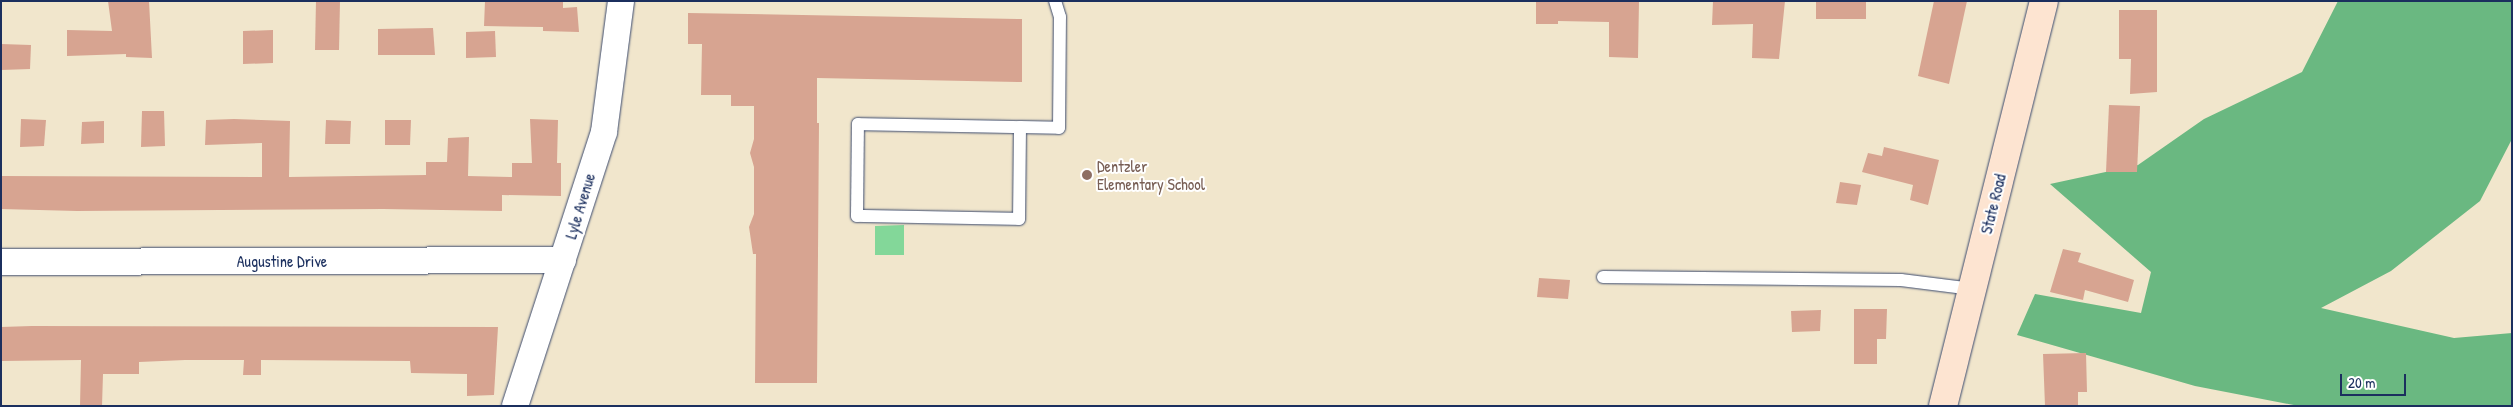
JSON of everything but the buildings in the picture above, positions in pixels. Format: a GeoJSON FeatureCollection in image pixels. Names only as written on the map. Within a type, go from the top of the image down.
{"type":"FeatureCollection","features":[{"type":"Feature","properties":{"kind":"main road","name":"State Road"},"geometry":{"type":"LineString","coordinates":[[1942,406],[2044,1]]}},
{"type":"Feature","properties":{"kind":"street","name":"Lyle Avenue"},"geometry":{"type":"LineString","coordinates":[[516,406],[604,132],[621,1]]}},
{"type":"Feature","properties":{"kind":"street","name":"Augustine Drive"},"geometry":{"type":"LineString","coordinates":[[1,262],[563,260]]}},
{"type":"Feature","properties":{"kind":"lane"},"geometry":{"type":"LineString","coordinates":[[1020,127],[1019,219],[857,216],[858,124],[1020,127],[1059,128],[1060,18],[1055,1]]}},
{"type":"Feature","properties":{"kind":"lane"},"geometry":{"type":"LineString","coordinates":[[1603,277],[1901,280],[1972,289]]}},
{"type":"Feature","properties":{"kind":"green space"},"geometry":{"type":"Polygon","coordinates":[[[2338,1],[2512,1],[2512,139],[2480,201],[2391,271],[2321,308],[2454,338],[2512,333],[2512,406],[2299,406],[2195,386],[2017,335],[2035,294],[2141,313],[2151,272],[2050,184],[2138,165],[2204,119],[2302,72],[2338,1]]]}},
{"type":"Feature","properties":{"kind":"green space"},"geometry":{"type":"Polygon","coordinates":[[[904,225],[904,255],[875,255],[875,226],[904,225]]]}},
{"type":"Feature","properties":{"kind":"place","name":"Dentzler Elementary School"},"geometry":{"type":"Point","coordinates":[1087,175]}}]}
